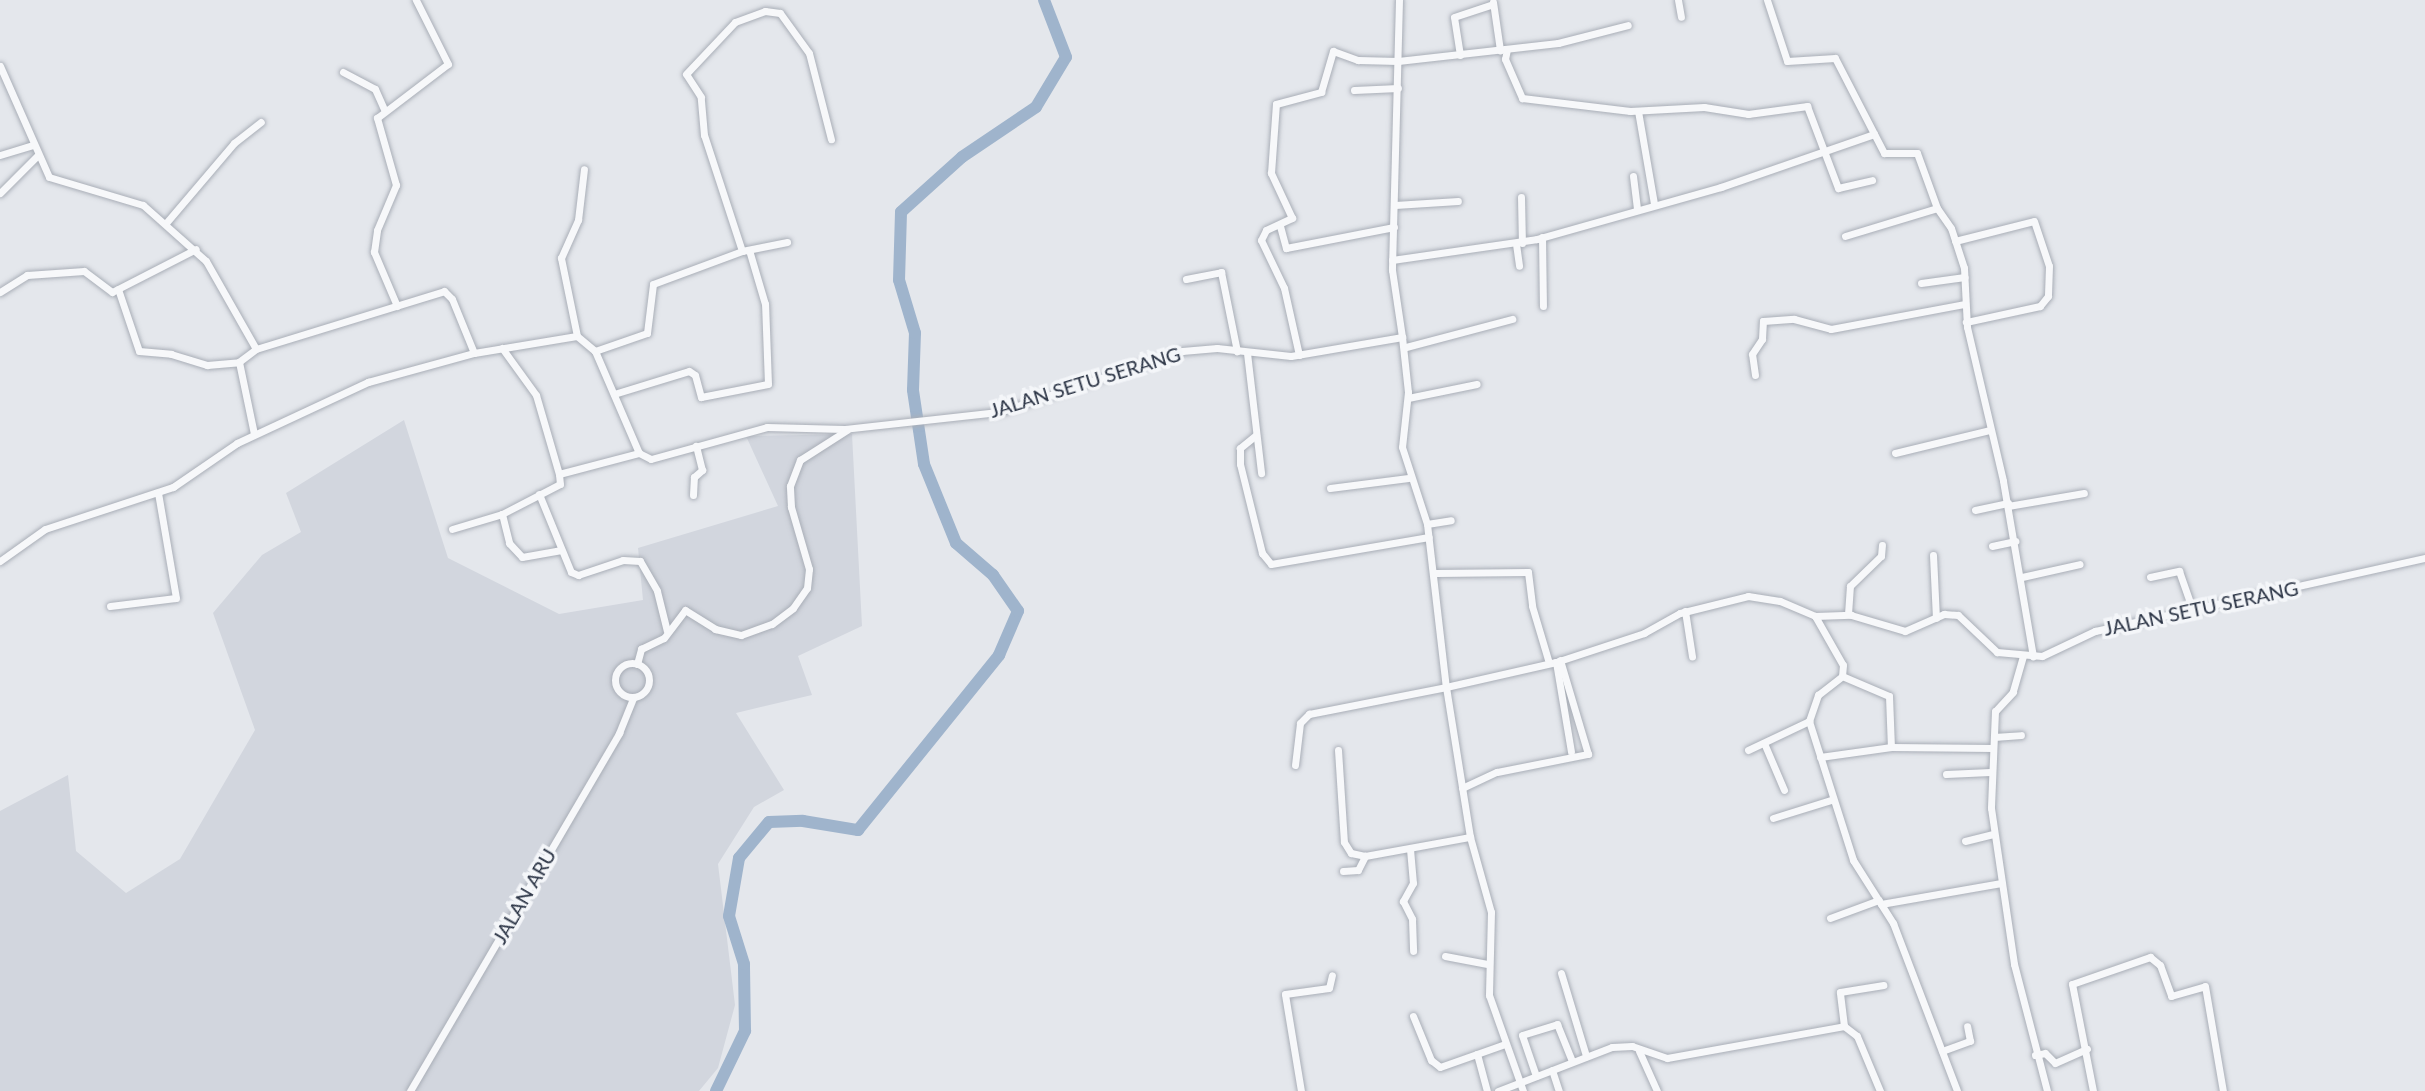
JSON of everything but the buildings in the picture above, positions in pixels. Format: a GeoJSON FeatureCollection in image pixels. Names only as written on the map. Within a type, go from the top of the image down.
{"type":"FeatureCollection","features":[{"type":"Feature","properties":{"kind":"street"},"geometry":{"type":"LineString","coordinates":[[397,306],[374,244],[396,188],[377,122],[385,111],[448,64],[416,0]]}},
{"type":"Feature","properties":{"kind":"street"},"geometry":{"type":"LineString","coordinates":[[1399,0],[1392,260],[1406,347],[1408,398],[1402,447],[1408,478],[1427,524],[1436,573],[1446,687],[1470,837],[1491,912],[1487,964],[1489,995],[1523,1091]]}},
{"type":"Feature","properties":{"kind":"street"},"geometry":{"type":"LineString","coordinates":[[1678,0],[1681,17]]}},
{"type":"Feature","properties":{"kind":"street"},"geometry":{"type":"LineString","coordinates":[[1767,0],[1787,61],[1834,57],[1888,156],[1917,153],[1937,208],[1955,241],[1965,277],[1966,322],[2008,505],[2033,656]]}},
{"type":"Feature","properties":{"kind":"street"},"geometry":{"type":"LineString","coordinates":[[1460,55],[1454,17],[1493,2],[1505,59],[1522,98],[1638,111],[1704,107],[1748,114],[1805,105],[1840,189],[1872,180]]}},
{"type":"Feature","properties":{"kind":"street"},"geometry":{"type":"LineString","coordinates":[[614,394],[689,371],[695,375],[701,397],[768,384],[765,304],[704,135],[701,97],[686,74],[735,22],[765,11],[780,13],[813,62],[831,139]]}},
{"type":"Feature","properties":{"kind":"street"},"geometry":{"type":"LineString","coordinates":[[1299,355],[1284,288],[1261,240],[1266,230],[1280,226],[1292,214],[1271,173],[1276,104],[1321,92],[1333,51],[1358,60],[1398,61],[1504,50],[1628,25]]}},
{"type":"Feature","properties":{"kind":"street"},"geometry":{"type":"LineString","coordinates":[[0,66],[3,81],[51,179],[124,197],[166,223],[196,249],[256,349]]}},
{"type":"Feature","properties":{"kind":"street"},"geometry":{"type":"LineString","coordinates":[[343,72],[375,89],[385,111]]}},
{"type":"Feature","properties":{"kind":"street"},"geometry":{"type":"LineString","coordinates":[[1354,90],[1398,88]]}},
{"type":"Feature","properties":{"kind":"street"},"geometry":{"type":"LineString","coordinates":[[1638,111],[1654,204]]}},
{"type":"Feature","properties":{"kind":"street"},"geometry":{"type":"LineString","coordinates":[[166,223],[234,143],[261,122]]}},
{"type":"Feature","properties":{"kind":"street"},"geometry":{"type":"LineString","coordinates":[[1392,260],[1519,243],[1542,237],[1874,134]]}},
{"type":"Feature","properties":{"kind":"street"},"geometry":{"type":"LineString","coordinates":[[0,155],[33,145]]}},
{"type":"Feature","properties":{"kind":"street"},"geometry":{"type":"LineString","coordinates":[[0,193],[38,155]]}},
{"type":"Feature","properties":{"kind":"street"},"geometry":{"type":"LineString","coordinates":[[584,169],[578,220],[561,258],[577,336],[595,351],[639,453]]}},
{"type":"Feature","properties":{"kind":"street"},"geometry":{"type":"LineString","coordinates":[[1633,176],[1637,208]]}},
{"type":"Feature","properties":{"kind":"street"},"geometry":{"type":"LineString","coordinates":[[1519,266],[1521,197]]}},
{"type":"Feature","properties":{"kind":"street"},"geometry":{"type":"LineString","coordinates":[[1395,205],[1458,201]]}},
{"type":"Feature","properties":{"kind":"street"},"geometry":{"type":"LineString","coordinates":[[1845,236],[1937,208]]}},
{"type":"Feature","properties":{"kind":"street"},"geometry":{"type":"LineString","coordinates":[[1955,241],[2034,221],[2049,266],[2048,296],[2040,306],[1966,322]]}},
{"type":"Feature","properties":{"kind":"street"},"geometry":{"type":"LineString","coordinates":[[1280,226],[1286,248],[1394,227]]}},
{"type":"Feature","properties":{"kind":"street"},"geometry":{"type":"LineString","coordinates":[[1542,237],[1547,271],[1543,306]]}},
{"type":"Feature","properties":{"kind":"street"},"geometry":{"type":"LineString","coordinates":[[595,351],[647,333],[653,284],[745,250],[787,242]]}},
{"type":"Feature","properties":{"kind":"street"},"geometry":{"type":"LineString","coordinates":[[0,292],[27,275],[84,271],[109,292],[196,249]]}},
{"type":"Feature","properties":{"kind":"street"},"geometry":{"type":"LineString","coordinates":[[1186,279],[1221,272],[1237,351]]}},
{"type":"Feature","properties":{"kind":"street"},"geometry":{"type":"LineString","coordinates":[[1921,283],[1965,277]]}},
{"type":"Feature","properties":{"kind":"street"},"geometry":{"type":"LineString","coordinates":[[118,289],[139,351],[207,365],[239,362],[256,349],[444,291],[452,299],[474,353]]}},
{"type":"Feature","properties":{"kind":"street"},"geometry":{"type":"LineString","coordinates":[[1755,375],[1752,354],[1762,339],[1763,321],[1794,319],[1831,329],[1964,304]]}},
{"type":"Feature","properties":{"kind":"street"},"geometry":{"type":"LineString","coordinates":[[1406,347],[1512,319]]}},
{"type":"Feature","properties":{"kind":"street"},"geometry":{"type":"LineString","coordinates":[[0,561],[56,523],[158,493],[254,434],[368,382],[474,353],[577,336]]}},
{"type":"Feature","properties":{"kind":"street","name":"JALAN SETU SERANG"},"geometry":{"type":"LineString","coordinates":[[559,474],[639,453],[657,459],[767,427],[848,428],[957,418],[1025,404],[1182,351],[1299,355],[1402,337]]}},
{"type":"Feature","properties":{"kind":"street"},"geometry":{"type":"LineString","coordinates":[[452,529],[502,514],[561,484],[536,395],[502,348]]}},
{"type":"Feature","properties":{"kind":"street"},"geometry":{"type":"LineString","coordinates":[[1247,353],[1261,473]]}},
{"type":"Feature","properties":{"kind":"street"},"geometry":{"type":"LineString","coordinates":[[239,362],[254,434]]}},
{"type":"Feature","properties":{"kind":"street"},"geometry":{"type":"LineString","coordinates":[[1408,398],[1477,384]]}},
{"type":"Feature","properties":{"kind":"street"},"geometry":{"type":"LineString","coordinates":[[637,664],[641,649],[667,631],[685,610],[715,629],[741,635],[772,624],[793,608],[807,588],[809,569],[791,507],[790,486],[800,460],[848,428]]}},
{"type":"Feature","properties":{"kind":"street"},"geometry":{"type":"LineString","coordinates":[[1895,453],[1990,430]]}},
{"type":"Feature","properties":{"kind":"street"},"geometry":{"type":"LineString","coordinates":[[1256,435],[1240,448],[1240,464],[1262,553],[1271,564],[1429,537]]}},
{"type":"Feature","properties":{"kind":"street"},"geometry":{"type":"LineString","coordinates":[[693,495],[694,477],[702,470],[696,446]]}},
{"type":"Feature","properties":{"kind":"street"},"geometry":{"type":"LineString","coordinates":[[1330,488],[1408,478]]}},
{"type":"Feature","properties":{"kind":"street"},"geometry":{"type":"LineString","coordinates":[[110,606],[176,598],[158,493]]}},
{"type":"Feature","properties":{"kind":"street"},"geometry":{"type":"LineString","coordinates":[[1975,510],[2084,493]]}},
{"type":"Feature","properties":{"kind":"street"},"geometry":{"type":"LineString","coordinates":[[539,494],[571,572],[578,575],[623,560],[640,561],[657,591],[667,631]]}},
{"type":"Feature","properties":{"kind":"street"},"geometry":{"type":"LineString","coordinates":[[502,514],[509,543],[522,557],[561,550]]}},
{"type":"Feature","properties":{"kind":"street"},"geometry":{"type":"LineString","coordinates":[[1427,524],[1451,520]]}},
{"type":"Feature","properties":{"kind":"street"},"geometry":{"type":"LineString","coordinates":[[1992,546],[2015,541]]}},
{"type":"Feature","properties":{"kind":"street"},"geometry":{"type":"LineString","coordinates":[[1848,614],[1850,586],[1881,556],[1882,545]]}},
{"type":"Feature","properties":{"kind":"street"},"geometry":{"type":"LineString","coordinates":[[1295,765],[1300,723],[1309,714],[1555,662],[1644,633],[1685,611],[1757,596],[1815,616],[1848,614],[1905,631],[1936,618],[1933,555]]}},
{"type":"Feature","properties":{"kind":"street","name":"JALAN SETU SERANG"},"geometry":{"type":"LineString","coordinates":[[1936,618],[1958,615],[1997,652],[2023,656],[2048,655],[2095,631],[2425,558]]}},
{"type":"Feature","properties":{"kind":"street"},"geometry":{"type":"LineString","coordinates":[[2022,577],[2080,564]]}},
{"type":"Feature","properties":{"kind":"street"},"geometry":{"type":"LineString","coordinates":[[1436,573],[1528,572],[1532,606],[1588,754],[1497,772],[1462,788]]}},
{"type":"Feature","properties":{"kind":"street"},"geometry":{"type":"LineString","coordinates":[[2150,577],[2181,573],[2193,611]]}},
{"type":"Feature","properties":{"kind":"street"},"geometry":{"type":"LineString","coordinates":[[1685,611],[1692,656]]}},
{"type":"Feature","properties":{"kind":"street"},"geometry":{"type":"LineString","coordinates":[[1815,616],[1843,665],[1842,676],[1818,695],[1809,721],[1831,800],[1853,860],[1902,943],[1957,1091]]}},
{"type":"Feature","properties":{"kind":"street"},"geometry":{"type":"LineString","coordinates":[[2023,656],[2013,692],[1995,711],[1990,772],[1993,834],[2035,1055],[2047,1091]]}},
{"type":"Feature","properties":{"kind":"street"},"geometry":{"type":"LineString","coordinates":[[1555,662],[1571,752]]}},
{"type":"Feature","properties":{"kind":"street"},"geometry":{"type":"LineString","coordinates":[[625,664],[637,664],[648,674],[649,685],[633,698],[621,694],[615,678],[625,664]]}},
{"type":"Feature","properties":{"kind":"street"},"geometry":{"type":"LineString","coordinates":[[1842,676],[1889,696],[1891,747]]}},
{"type":"Feature","properties":{"kind":"street","name":"JALAN ARU"},"geometry":{"type":"LineString","coordinates":[[410,1091],[619,733],[633,698]]}},
{"type":"Feature","properties":{"kind":"street"},"geometry":{"type":"LineString","coordinates":[[1748,750],[1809,721]]}},
{"type":"Feature","properties":{"kind":"street"},"geometry":{"type":"LineString","coordinates":[[1994,737],[2021,735]]}},
{"type":"Feature","properties":{"kind":"street"},"geometry":{"type":"LineString","coordinates":[[1764,743],[1784,790]]}},
{"type":"Feature","properties":{"kind":"street"},"geometry":{"type":"LineString","coordinates":[[1820,757],[1891,747],[1993,748]]}},
{"type":"Feature","properties":{"kind":"street"},"geometry":{"type":"LineString","coordinates":[[1338,750],[1344,842],[1351,853],[1365,856],[1470,837]]}},
{"type":"Feature","properties":{"kind":"street"},"geometry":{"type":"LineString","coordinates":[[1946,774],[1990,772]]}},
{"type":"Feature","properties":{"kind":"street"},"geometry":{"type":"LineString","coordinates":[[1773,818],[1831,800]]}},
{"type":"Feature","properties":{"kind":"street"},"geometry":{"type":"LineString","coordinates":[[1965,841],[1993,834]]}},
{"type":"Feature","properties":{"kind":"street"},"geometry":{"type":"LineString","coordinates":[[1410,849],[1413,883],[1403,901],[1412,919],[1413,951]]}},
{"type":"Feature","properties":{"kind":"street"},"geometry":{"type":"LineString","coordinates":[[1343,871],[1358,870],[1365,856]]}},
{"type":"Feature","properties":{"kind":"street"},"geometry":{"type":"LineString","coordinates":[[1830,918],[1880,902],[2001,883]]}},
{"type":"Feature","properties":{"kind":"street"},"geometry":{"type":"LineString","coordinates":[[1445,956],[1487,964]]}},
{"type":"Feature","properties":{"kind":"street"},"geometry":{"type":"LineString","coordinates":[[2093,1091],[2073,983],[2143,958],[2155,958],[2171,996],[2205,986],[2223,1091]]}},
{"type":"Feature","properties":{"kind":"street"},"geometry":{"type":"LineString","coordinates":[[1561,973],[1586,1056]]}},
{"type":"Feature","properties":{"kind":"street"},"geometry":{"type":"LineString","coordinates":[[1301,1091],[1285,994],[1329,988],[1332,975]]}},
{"type":"Feature","properties":{"kind":"street"},"geometry":{"type":"LineString","coordinates":[[1880,1091],[1857,1036],[1844,1026],[1840,992],[1883,985]]}},
{"type":"Feature","properties":{"kind":"street"},"geometry":{"type":"LineString","coordinates":[[1413,1016],[1436,1065],[1505,1044]]}},
{"type":"Feature","properties":{"kind":"street"},"geometry":{"type":"LineString","coordinates":[[1536,1076],[1522,1035],[1557,1024],[1572,1061]]}},
{"type":"Feature","properties":{"kind":"street"},"geometry":{"type":"LineString","coordinates":[[1498,1091],[1612,1047],[1638,1049],[1667,1058],[1844,1026]]}},
{"type":"Feature","properties":{"kind":"street"},"geometry":{"type":"LineString","coordinates":[[1942,1051],[1970,1041],[1967,1026]]}},
{"type":"Feature","properties":{"kind":"street"},"geometry":{"type":"LineString","coordinates":[[1638,1049],[1657,1091]]}},
{"type":"Feature","properties":{"kind":"street"},"geometry":{"type":"LineString","coordinates":[[2035,1055],[2045,1053],[2055,1063],[2087,1049]]}},
{"type":"Feature","properties":{"kind":"street"},"geometry":{"type":"LineString","coordinates":[[1477,1054],[1487,1091]]}},
{"type":"Feature","properties":{"kind":"street"},"geometry":{"type":"LineString","coordinates":[[1552,1070],[1559,1091]]}},
{"type":"Feature","properties":{"kind":"shaded area"},"geometry":{"type":"Polygon","coordinates":[[[404,420],[448,558],[559,614],[643,600],[638,548],[778,506],[746,436],[852,434],[862,626],[798,656],[812,695],[736,713],[784,790],[754,807],[718,864],[735,1005],[718,1068],[699,1091],[0,1091],[0,811],[68,775],[76,851],[126,893],[180,859],[255,730],[213,613],[262,555],[301,532],[286,493],[404,420]]]}},
{"type":"Feature","properties":{"kind":"waterway"},"geometry":{"type":"LineString","coordinates":[[716,1091],[745,1031],[744,964],[729,916],[739,858],[769,822],[803,821],[858,830],[999,655],[1018,611],[993,575],[956,543],[924,464],[913,390],[915,333],[899,280],[901,212],[962,157],[1036,107],[1066,57],[1044,0]]}}]}
